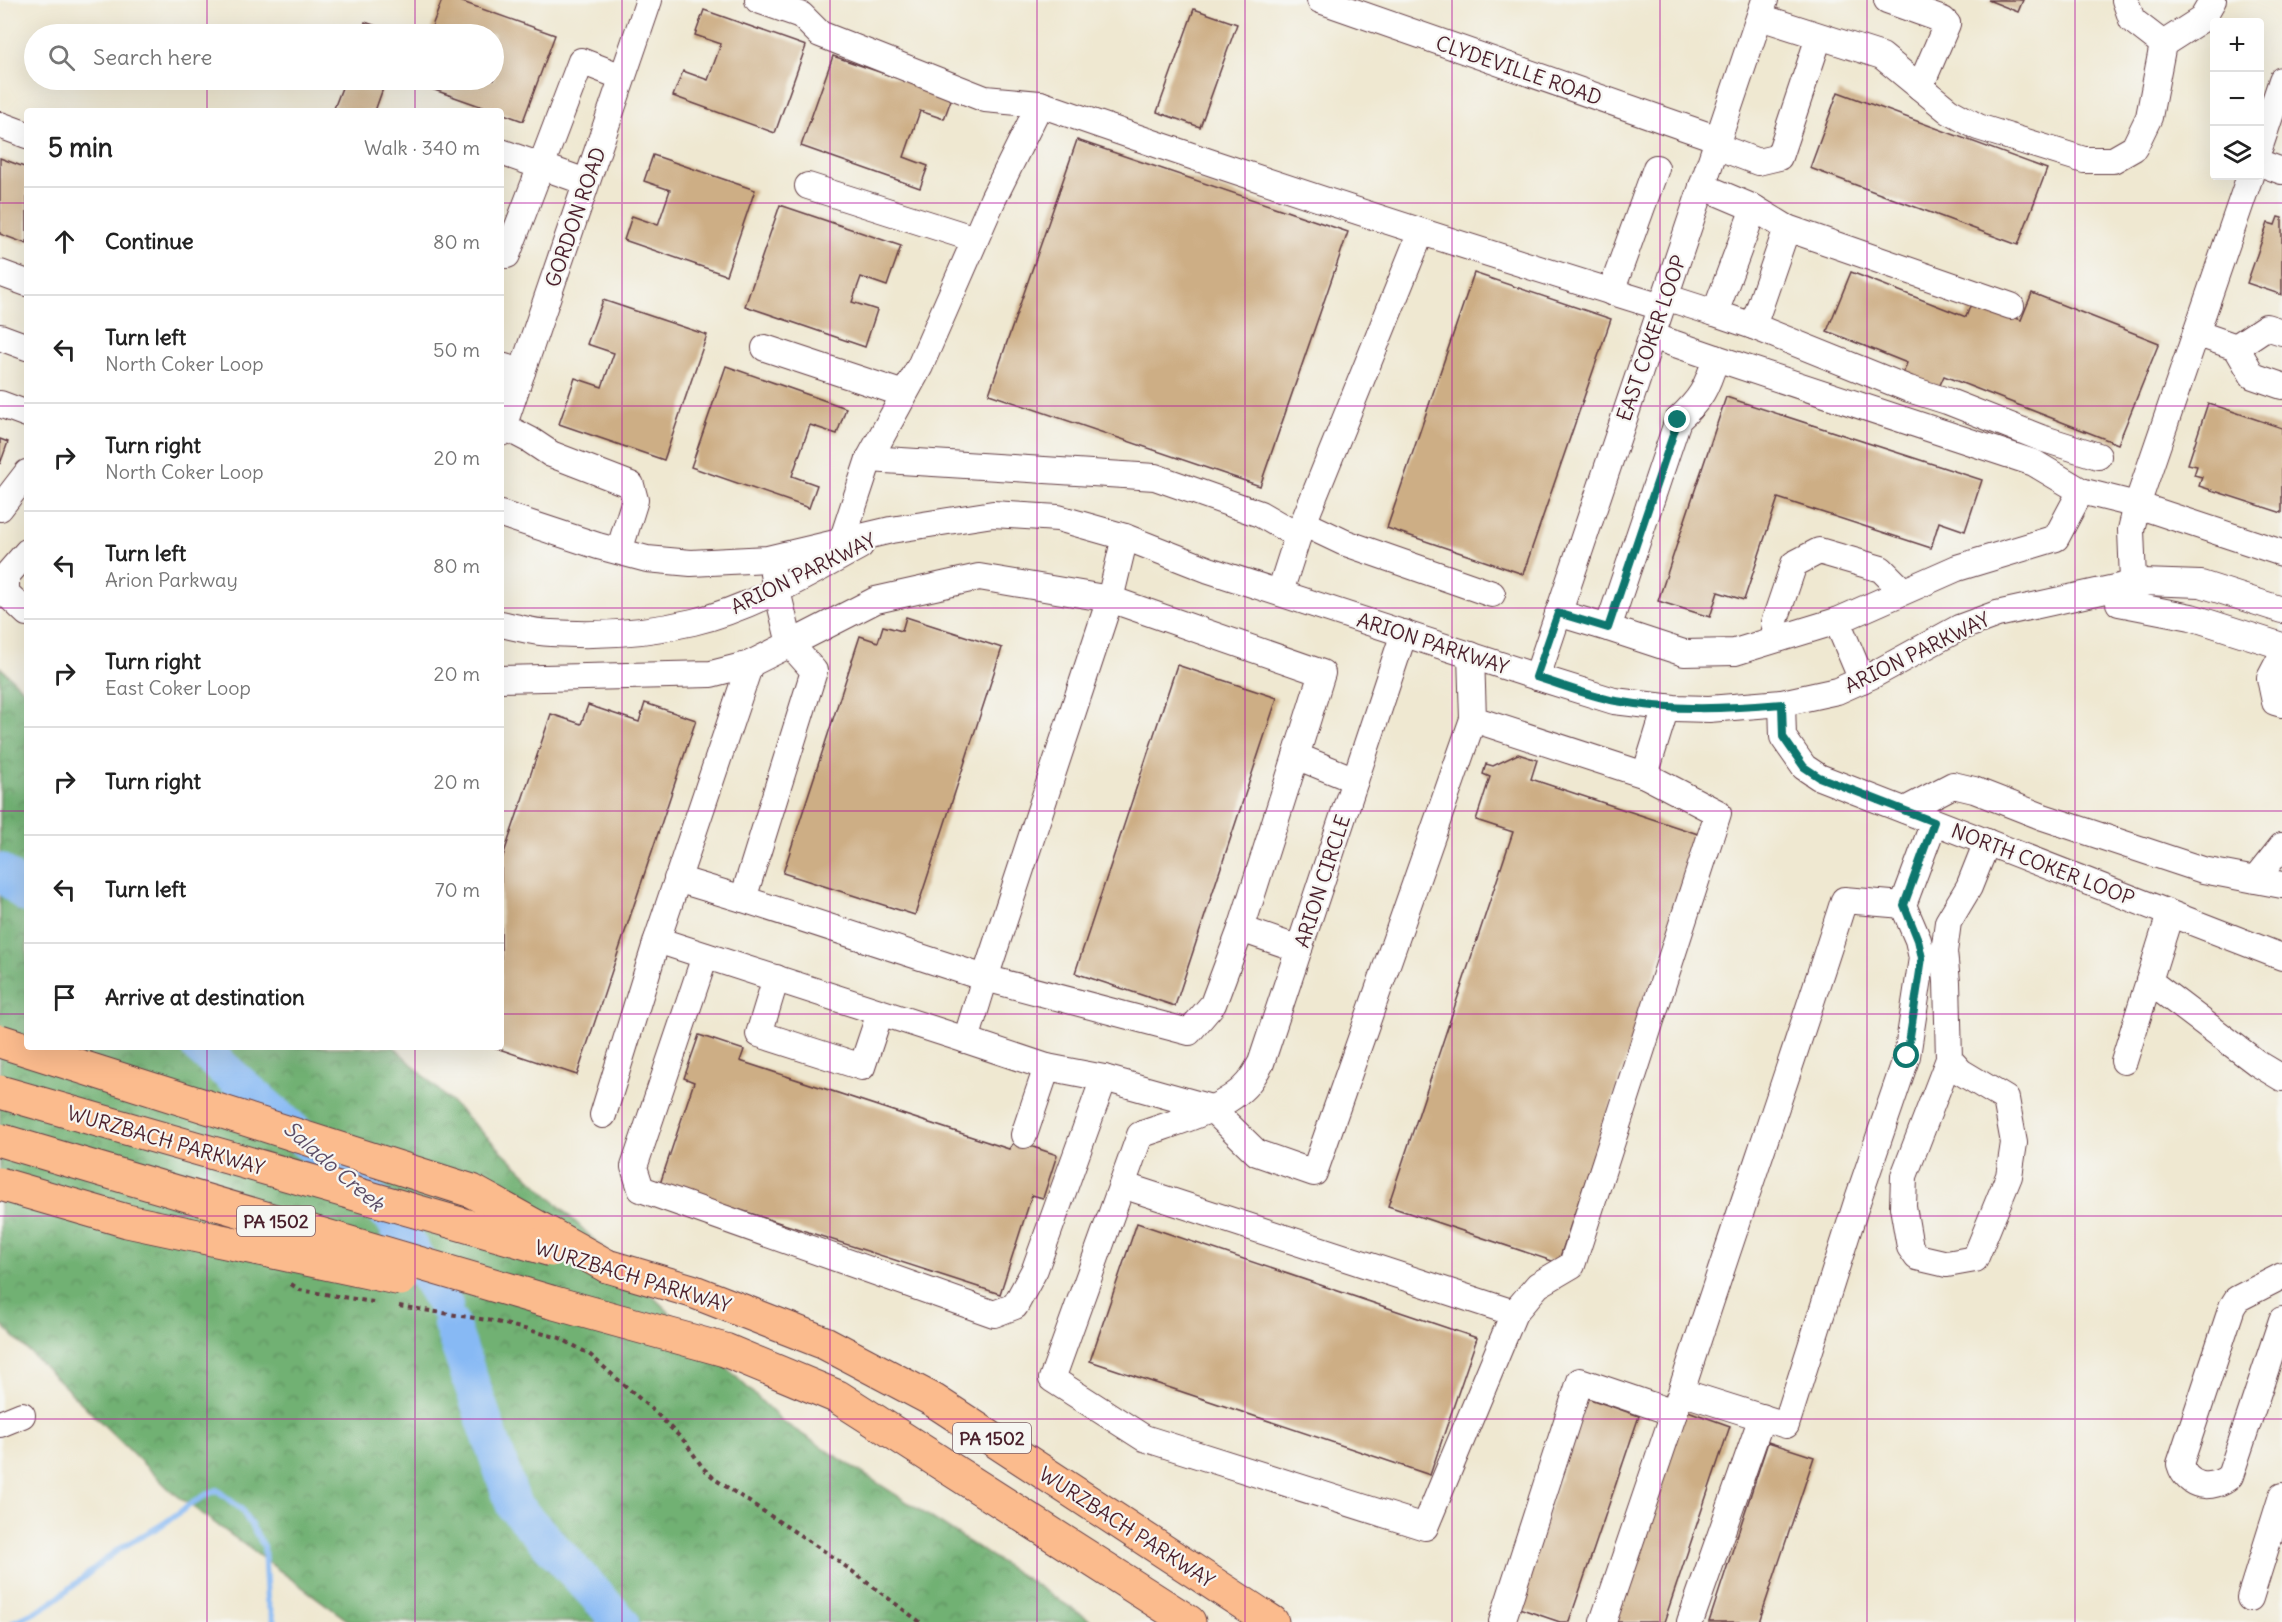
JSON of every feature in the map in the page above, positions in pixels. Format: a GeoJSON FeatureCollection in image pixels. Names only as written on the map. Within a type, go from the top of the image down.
{"type":"FeatureCollection","features":[{"type":"Feature","properties":{"kind":"highway"},"geometry":{"type":"LineString","coordinates":[[0,1041],[24,1049]]}},
{"type":"Feature","properties":{"kind":"highway"},"geometry":{"type":"LineString","coordinates":[[28,1050],[472,1191],[607,1266]]}},
{"type":"Feature","properties":{"kind":"highway","name":"WURZBACH PARKWAY"},"geometry":{"type":"LineString","coordinates":[[0,1092],[692,1291],[825,1343],[933,1400],[1272,1622]]}},
{"type":"Feature","properties":{"kind":"highway","name":"PA 1502"},"geometry":{"type":"LineString","coordinates":[[0,1140],[551,1302],[725,1350],[838,1397],[1189,1622]]}},
{"type":"Feature","properties":{"kind":"highway"},"geometry":{"type":"LineString","coordinates":[[0,1184],[127,1221],[417,1282],[551,1302]]}},
{"type":"Feature","properties":{"kind":"street","name":"GORDON ROAD"},"geometry":{"type":"LineString","coordinates":[[504,416],[511,369],[586,182],[649,0]]}},
{"type":"Feature","properties":{"kind":"street"},"geometry":{"type":"LineString","coordinates":[[758,0],[801,15],[820,34],[985,99],[1040,104],[1248,176],[1611,292],[1715,313],[1909,389],[1947,401],[2041,438],[2098,456]]}},
{"type":"Feature","properties":{"kind":"street","name":"CLYDEVILLE ROAD"},"geometry":{"type":"LineString","coordinates":[[1320,0],[1717,142],[1758,162],[1779,157],[1819,37]]}},
{"type":"Feature","properties":{"kind":"street"},"geometry":{"type":"LineString","coordinates":[[1887,0],[1944,20],[1947,24],[1920,87]]}},
{"type":"Feature","properties":{"kind":"street"},"geometry":{"type":"LineString","coordinates":[[2125,0],[2132,20],[2163,44]]}},
{"type":"Feature","properties":{"kind":"street"},"geometry":{"type":"LineString","coordinates":[[1762,9],[1819,37],[1882,56],[1949,111],[1978,127],[2084,160],[2113,160],[2134,148],[2150,117],[2163,44],[2202,19],[2213,0]]}},
{"type":"Feature","properties":{"kind":"street","name":"EAST COKER LOOP"},"geometry":{"type":"LineString","coordinates":[[1536,677],[1762,9]]}},
{"type":"Feature","properties":{"kind":"street"},"geometry":{"type":"LineString","coordinates":[[507,255],[581,61],[622,76]]}},
{"type":"Feature","properties":{"kind":"street"},"geometry":{"type":"LineString","coordinates":[[2264,132],[2282,80]]}},
{"type":"Feature","properties":{"kind":"street"},"geometry":{"type":"LineString","coordinates":[[842,542],[869,459],[920,366],[975,239],[1040,104]]}},
{"type":"Feature","properties":{"kind":"street"},"geometry":{"type":"LineString","coordinates":[[0,125],[24,134]]}},
{"type":"Feature","properties":{"kind":"street"},"geometry":{"type":"LineString","coordinates":[[504,153],[586,182]]}},
{"type":"Feature","properties":{"kind":"street"},"geometry":{"type":"LineString","coordinates":[[2264,165],[2282,171]]}},
{"type":"Feature","properties":{"kind":"street"},"geometry":{"type":"LineString","coordinates":[[1611,292],[1656,168]]}},
{"type":"Feature","properties":{"kind":"street"},"geometry":{"type":"LineString","coordinates":[[2134,594],[2131,530],[2249,180]]}},
{"type":"Feature","properties":{"kind":"street"},"geometry":{"type":"LineString","coordinates":[[808,186],[975,239]]}},
{"type":"Feature","properties":{"kind":"street"},"geometry":{"type":"LineString","coordinates":[[1702,186],[1754,208],[1787,228],[2011,306]]}},
{"type":"Feature","properties":{"kind":"street"},"geometry":{"type":"LineString","coordinates":[[1715,313],[1754,208]]}},
{"type":"Feature","properties":{"kind":"street"},"geometry":{"type":"LineString","coordinates":[[1753,326],[1787,228]]}},
{"type":"Feature","properties":{"kind":"street"},"geometry":{"type":"LineString","coordinates":[[1280,592],[1301,530],[1421,232]]}},
{"type":"Feature","properties":{"kind":"street"},"geometry":{"type":"LineString","coordinates":[[0,273],[24,282]]}},
{"type":"Feature","properties":{"kind":"street"},"geometry":{"type":"LineString","coordinates":[[2236,347],[2266,327],[2282,332]]}},
{"type":"Feature","properties":{"kind":"street"},"geometry":{"type":"LineString","coordinates":[[2196,333],[2236,347],[2253,376],[2282,386]]}},
{"type":"Feature","properties":{"kind":"street"},"geometry":{"type":"LineString","coordinates":[[1652,336],[2034,463],[2081,491],[2138,505],[2282,553]]}},
{"type":"Feature","properties":{"kind":"street"},"geometry":{"type":"LineString","coordinates":[[0,337],[24,346]]}},
{"type":"Feature","properties":{"kind":"street"},"geometry":{"type":"LineString","coordinates":[[765,348],[904,394]]}},
{"type":"Feature","properties":{"kind":"street"},"geometry":{"type":"LineString","coordinates":[[1608,628],[1678,420],[1696,403],[1707,388],[1716,358]]}},
{"type":"Feature","properties":{"kind":"street"},"geometry":{"type":"LineString","coordinates":[[0,404],[24,413]]}},
{"type":"Feature","properties":{"kind":"street"},"geometry":{"type":"LineString","coordinates":[[504,431],[530,440],[551,454],[631,485],[635,500],[619,551]]}},
{"type":"Feature","properties":{"kind":"street"},"geometry":{"type":"LineString","coordinates":[[869,459],[1155,477],[1301,530],[1492,594]]}},
{"type":"Feature","properties":{"kind":"street"},"geometry":{"type":"LineString","coordinates":[[0,508],[24,477]]}},
{"type":"Feature","properties":{"kind":"street"},"geometry":{"type":"LineString","coordinates":[[1558,613],[1684,653],[1735,652],[1837,621],[1957,568],[2056,538],[2081,491]]}},
{"type":"Feature","properties":{"kind":"street","name":"ARION PARKWAY"},"geometry":{"type":"LineString","coordinates":[[504,515],[619,551],[647,558],[691,563],[768,559],[891,530],[993,514],[1058,518],[1125,537],[1209,570],[1536,677],[1614,701],[1666,707],[1709,709],[1782,704],[1837,691],[1959,628],[1997,614],[2074,596],[2134,594],[2191,617],[2282,646]]}},
{"type":"Feature","properties":{"kind":"street","name":"ARION PARKWAY"},"geometry":{"type":"LineString","coordinates":[[504,625],[549,633],[630,632],[694,622],[748,603],[778,589],[891,530]]}},
{"type":"Feature","properties":{"kind":"street"},"geometry":{"type":"LineString","coordinates":[[966,1040],[1110,599],[1125,537]]}},
{"type":"Feature","properties":{"kind":"street"},"geometry":{"type":"LineString","coordinates":[[1779,638],[1774,623],[1794,564],[1819,551],[1881,569],[1903,591]]}},
{"type":"Feature","properties":{"kind":"street"},"geometry":{"type":"LineString","coordinates":[[24,555],[3,573],[6,593],[24,610]]}},
{"type":"Feature","properties":{"kind":"street"},"geometry":{"type":"LineString","coordinates":[[743,899],[814,671],[790,644],[778,589],[768,559]]}},
{"type":"Feature","properties":{"kind":"street"},"geometry":{"type":"LineString","coordinates":[[504,679],[711,674],[750,664],[876,600],[979,577],[1110,599],[1322,673],[1241,929],[1214,1004],[1189,1032],[985,978],[677,879]]}},
{"type":"Feature","properties":{"kind":"street","name":"ARION PARKWAY"},"geometry":{"type":"LineString","coordinates":[[2134,594],[2142,582],[2200,584],[2282,610]]}},
{"type":"Feature","properties":{"kind":"street"},"geometry":{"type":"LineString","coordinates":[[1837,621],[1862,680]]}},
{"type":"Feature","properties":{"kind":"street","name":"ARION CIRCLE"},"geometry":{"type":"LineString","coordinates":[[1404,633],[1261,1063],[1248,1083],[1232,1097],[1211,1108],[1140,1135],[1052,1379],[1144,1438],[1425,1527],[1514,1312]]}},
{"type":"Feature","properties":{"kind":"street"},"geometry":{"type":"LineString","coordinates":[[657,940],[1047,1067],[1104,1078],[1211,1108],[1257,1153],[1314,1173],[1473,719],[1471,655]]}},
{"type":"Feature","properties":{"kind":"street"},"geometry":{"type":"LineString","coordinates":[[2282,655],[2270,678],[2275,702],[2282,704]]}},
{"type":"Feature","properties":{"kind":"street"},"geometry":{"type":"LineString","coordinates":[[603,1115],[657,940],[750,664]]}},
{"type":"Feature","properties":{"kind":"street","name":"NORTH COKER LOOP"},"geometry":{"type":"LineString","coordinates":[[1782,704],[1783,737],[1804,767],[1819,777],[2282,957]]}},
{"type":"Feature","properties":{"kind":"street"},"geometry":{"type":"LineString","coordinates":[[1645,775],[1666,707]]}},
{"type":"Feature","properties":{"kind":"street"},"geometry":{"type":"LineString","coordinates":[[1122,1185],[1514,1312],[1538,1285],[1572,1265],[1718,813],[1645,775],[1473,719]]}},
{"type":"Feature","properties":{"kind":"street"},"geometry":{"type":"LineString","coordinates":[[1296,756],[1355,780]]}},
{"type":"Feature","properties":{"kind":"street"},"geometry":{"type":"LineString","coordinates":[[1905,810],[1953,785],[1974,789],[2043,817],[2203,870],[2282,885]]}},
{"type":"Feature","properties":{"kind":"street"},"geometry":{"type":"LineString","coordinates":[[1502,1622],[1580,1381],[1762,1417],[1786,1425],[1858,1198],[1907,1056],[1922,958],[1918,940],[1904,905],[1934,822]]}},
{"type":"Feature","properties":{"kind":"street"},"geometry":{"type":"LineString","coordinates":[[1949,1059],[1961,1072],[2006,1099],[2014,1143],[2009,1176],[1975,1259],[1947,1264],[1917,1257],[1910,1247],[1903,1207],[1904,1176],[1949,1059],[1944,952],[1948,922],[1969,886],[1987,842]]}},
{"type":"Feature","properties":{"kind":"street"},"geometry":{"type":"LineString","coordinates":[[2255,880],[2282,846]]}},
{"type":"Feature","properties":{"kind":"street"},"geometry":{"type":"LineString","coordinates":[[1603,1622],[1800,1039],[1844,900],[1904,905]]}},
{"type":"Feature","properties":{"kind":"street"},"geometry":{"type":"LineString","coordinates":[[2124,1061],[2170,914]]}},
{"type":"Feature","properties":{"kind":"street"},"geometry":{"type":"LineString","coordinates":[[1241,929],[1299,948]]}},
{"type":"Feature","properties":{"kind":"street"},"geometry":{"type":"LineString","coordinates":[[705,956],[634,1167],[641,1189],[994,1314],[1016,1306],[1035,1269],[1104,1078]]}},
{"type":"Feature","properties":{"kind":"street"},"geometry":{"type":"LineString","coordinates":[[776,978],[759,1034],[862,1068],[880,1013]]}},
{"type":"Feature","properties":{"kind":"street"},"geometry":{"type":"LineString","coordinates":[[2149,981],[2257,1063],[2282,1078]]}},
{"type":"Feature","properties":{"kind":"street"},"geometry":{"type":"LineString","coordinates":[[1024,1135],[1047,1067]]}},
{"type":"Feature","properties":{"kind":"street"},"geometry":{"type":"LineString","coordinates":[[2282,1276],[2237,1299],[2232,1307],[2180,1464],[2189,1480],[2199,1485],[2212,1486],[2222,1483],[2230,1476],[2282,1320]]}},
{"type":"Feature","properties":{"kind":"street"},"geometry":{"type":"LineString","coordinates":[[1690,1622],[1762,1417]]}},
{"type":"Feature","properties":{"kind":"street"},"geometry":{"type":"LineString","coordinates":[[2250,1598],[2282,1496]]}},
{"type":"Feature","properties":{"kind":"path"},"geometry":{"type":"LineString","coordinates":[[623,1383],[685,1442],[703,1468],[716,1480],[833,1557],[920,1622]]}},
{"type":"Feature","properties":{"kind":"green space"},"geometry":{"type":"Polygon","coordinates":[[[0,667],[24,690],[24,1050],[397,1050],[783,1422],[1093,1622],[350,1622],[171,1491],[0,1323],[0,667]]]}},
{"type":"Feature","properties":{"kind":"building"},"geometry":{"type":"Polygon","coordinates":[[[442,0],[457,0],[555,35],[523,121],[504,114],[504,108],[486,108],[435,90],[504,90],[504,24],[433,24],[442,0]]]}},
{"type":"Feature","properties":{"kind":"building"},"geometry":{"type":"Polygon","coordinates":[[[1988,0],[2023,0],[2018,12],[1988,0]]]}},
{"type":"Feature","properties":{"kind":"building"},"geometry":{"type":"Polygon","coordinates":[[[1194,9],[1237,24],[1200,127],[1157,112],[1194,9]]]}},
{"type":"Feature","properties":{"kind":"building"},"geometry":{"type":"Polygon","coordinates":[[[704,10],[806,46],[775,133],[673,96],[683,71],[708,80],[721,44],[695,35],[704,10]]]}},
{"type":"Feature","properties":{"kind":"building"},"geometry":{"type":"Polygon","coordinates":[[[833,56],[952,97],[944,119],[920,111],[904,157],[928,166],[920,188],[801,146],[833,56]]]}},
{"type":"Feature","properties":{"kind":"building"},"geometry":{"type":"Polygon","coordinates":[[[341,90],[382,90],[376,108],[334,108],[341,90]]]}},
{"type":"Feature","properties":{"kind":"building"},"geometry":{"type":"Polygon","coordinates":[[[1838,92],[2047,169],[2018,245],[1810,168],[1838,92]]]}},
{"type":"Feature","properties":{"kind":"building"},"geometry":{"type":"Polygon","coordinates":[[[1077,140],[1348,232],[1260,486],[989,394],[1077,140]]]}},
{"type":"Feature","properties":{"kind":"building"},"geometry":{"type":"Polygon","coordinates":[[[653,155],[755,190],[726,275],[624,240],[632,216],[658,225],[670,190],[644,181],[653,155]]]}},
{"type":"Feature","properties":{"kind":"building"},"geometry":{"type":"Polygon","coordinates":[[[0,158],[24,167],[24,243],[0,234],[0,158]]]}},
{"type":"Feature","properties":{"kind":"building"},"geometry":{"type":"Polygon","coordinates":[[[780,205],[901,246],[887,286],[861,277],[852,302],[877,310],[865,347],[745,306],[780,205]]]}},
{"type":"Feature","properties":{"kind":"building"},"geometry":{"type":"Polygon","coordinates":[[[2278,217],[2282,218],[2282,295],[2247,283],[2268,223],[2275,225],[2278,217]]]}},
{"type":"Feature","properties":{"kind":"building"},"geometry":{"type":"Polygon","coordinates":[[[1851,272],[1966,317],[1972,301],[2021,320],[2032,293],[2159,343],[2118,444],[1944,376],[1939,387],[1903,374],[1907,363],[1827,331],[1851,272]]]}},
{"type":"Feature","properties":{"kind":"building"},"geometry":{"type":"Polygon","coordinates":[[[1474,273],[1611,319],[1523,574],[1387,528],[1474,273]]]}},
{"type":"Feature","properties":{"kind":"building"},"geometry":{"type":"Polygon","coordinates":[[[603,300],[707,335],[664,460],[559,424],[575,378],[602,387],[614,353],[587,344],[603,300]]]}},
{"type":"Feature","properties":{"kind":"building"},"geometry":{"type":"Polygon","coordinates":[[[726,366],[846,408],[837,434],[810,425],[792,476],[817,485],[809,508],[691,467],[726,366]]]}},
{"type":"Feature","properties":{"kind":"building"},"geometry":{"type":"Polygon","coordinates":[[[1726,397],[1982,480],[1965,531],[1939,522],[1931,548],[1778,498],[1744,600],[1718,592],[1710,617],[1658,601],[1726,397]]]}},
{"type":"Feature","properties":{"kind":"building"},"geometry":{"type":"Polygon","coordinates":[[[2208,403],[2282,428],[2282,513],[2199,486],[2202,477],[2194,475],[2197,466],[2188,464],[2208,403]]]}},
{"type":"Feature","properties":{"kind":"building"},"geometry":{"type":"Polygon","coordinates":[[[0,439],[8,442],[0,464],[0,439]]]}},
{"type":"Feature","properties":{"kind":"building"},"geometry":{"type":"Polygon","coordinates":[[[906,617],[1002,648],[915,915],[783,873],[860,636],[878,642],[883,626],[902,631],[906,617]]]}},
{"type":"Feature","properties":{"kind":"building"},"geometry":{"type":"Polygon","coordinates":[[[1177,665],[1277,698],[1175,1006],[1075,973],[1177,665]]]}},
{"type":"Feature","properties":{"kind":"building"},"geometry":{"type":"Polygon","coordinates":[[[645,703],[696,720],[577,1075],[502,1050],[504,1050],[504,853],[551,714],[581,724],[588,705],[639,722],[645,703]]]}},
{"type":"Feature","properties":{"kind":"building"},"geometry":{"type":"Polygon","coordinates":[[[1518,754],[1537,760],[1531,779],[1701,835],[1558,1263],[1388,1206],[1513,832],[1476,820],[1490,777],[1483,774],[1486,764],[1493,766],[1518,754]]]}},
{"type":"Feature","properties":{"kind":"building"},"geometry":{"type":"Polygon","coordinates":[[[699,1035],[744,1050],[740,1061],[1009,1149],[1015,1141],[1057,1155],[1043,1198],[1032,1195],[1000,1294],[660,1184],[694,1082],[684,1078],[699,1035]]]}},
{"type":"Feature","properties":{"kind":"building"},"geometry":{"type":"Polygon","coordinates":[[[1137,1223],[1477,1338],[1430,1475],[1090,1361],[1137,1223]]]}},
{"type":"Feature","properties":{"kind":"building"},"geometry":{"type":"Polygon","coordinates":[[[1587,1398],[1639,1416],[1569,1622],[1560,1622],[1516,1607],[1587,1398]]]}},
{"type":"Feature","properties":{"kind":"building"},"geometry":{"type":"Polygon","coordinates":[[[1685,1410],[1730,1426],[1664,1622],[1614,1622],[1685,1410]]]}},
{"type":"Feature","properties":{"kind":"building"},"geometry":{"type":"Polygon","coordinates":[[[1768,1442],[1814,1457],[1759,1622],[1709,1622],[1768,1442]]]}},
{"type":"Feature","properties":{"kind":"waterway","name":"Salado Creek"},"geometry":{"type":"LineString","coordinates":[[0,871],[24,892]]}},
{"type":"Feature","properties":{"kind":"waterway","name":"Salado Creek"},"geometry":{"type":"LineString","coordinates":[[202,1050],[391,1216],[445,1305]]}},
{"type":"Feature","properties":{"kind":"waterway","name":"Salado Creek"},"geometry":{"type":"LineString","coordinates":[[451,1324],[514,1506],[621,1622]]}},
{"type":"Feature","properties":{"kind":"waterway"},"geometry":{"type":"LineString","coordinates":[[13,1622],[41,1609],[121,1548],[217,1490],[241,1509],[264,1546],[267,1600],[274,1622]]}},
{"type":"Feature","properties":{"kind":"route"},"geometry":{"type":"LineString","coordinates":[[1678,420],[1608,628],[1558,613],[1536,677],[1614,701],[1674,708],[1709,709],[1782,704],[1783,737],[1804,767],[1819,777],[1934,822],[1904,905],[1918,940],[1922,958],[1907,1056]]}}]}
